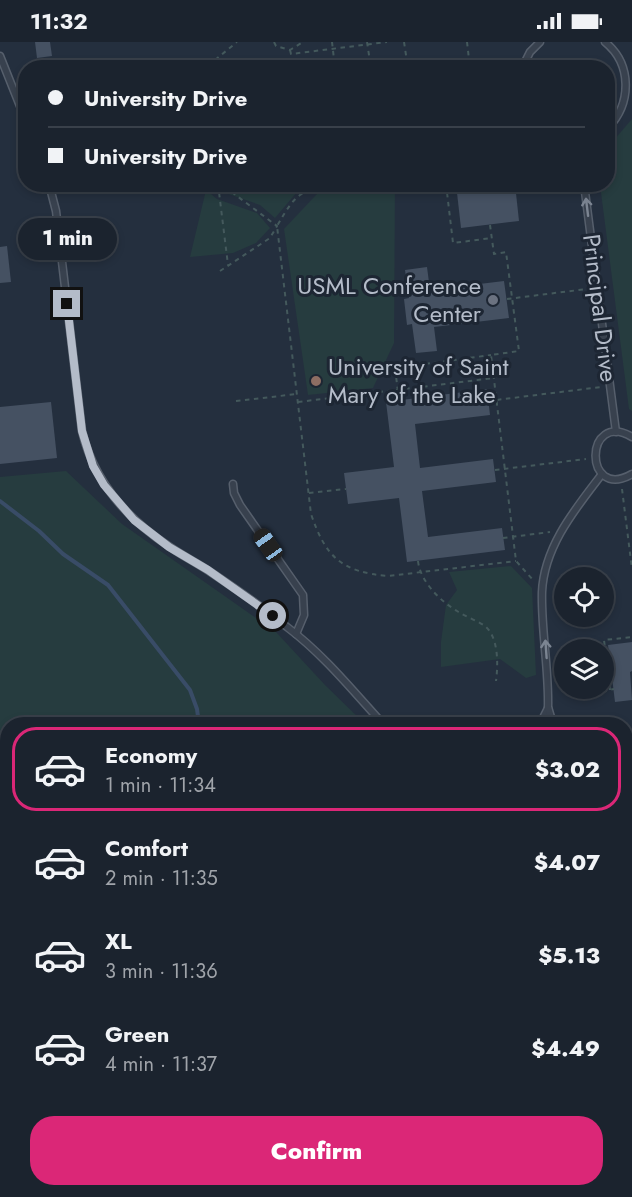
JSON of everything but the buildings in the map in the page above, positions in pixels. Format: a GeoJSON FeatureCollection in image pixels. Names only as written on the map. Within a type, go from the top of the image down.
{"type":"FeatureCollection","features":[{"type":"Feature","properties":{"kind":"lane"},"geometry":{"type":"LineString","coordinates":[[526,60],[540,42]]}},
{"type":"Feature","properties":{"kind":"lane"},"geometry":{"type":"LineString","coordinates":[[605,42],[619,56],[627,79],[627,93],[623,107],[615,121]]}},
{"type":"Feature","properties":{"kind":"lane"},"geometry":{"type":"LineString","coordinates":[[0,56],[18,101]]}},
{"type":"Feature","properties":{"kind":"lane"},"geometry":{"type":"LineString","coordinates":[[51,192],[56,211],[82,431],[93,466],[104,485],[134,520],[169,547],[208,570],[296,634],[376,717]]}},
{"type":"Feature","properties":{"kind":"lane","name":"Principal Drive"},"geometry":{"type":"LineString","coordinates":[[585,192],[616,432]]}},
{"type":"Feature","properties":{"kind":"lane"},"geometry":{"type":"LineString","coordinates":[[632,437],[616,432],[602,438],[594,452],[597,468],[602,474],[616,479],[632,474]]}},
{"type":"Feature","properties":{"kind":"lane"},"geometry":{"type":"LineString","coordinates":[[551,717],[548,707],[542,590],[548,561],[574,510],[602,474]]}},
{"type":"Feature","properties":{"kind":"lane"},"geometry":{"type":"LineString","coordinates":[[232,484],[240,505],[303,595],[304,615],[296,634]]}},
{"type":"Feature","properties":{"kind":"lane"},"geometry":{"type":"LineString","coordinates":[[543,717],[548,707]]}},
{"type":"Feature","properties":{"kind":"path"},"geometry":{"type":"LineString","coordinates":[[215,60],[237,42]]}},
{"type":"Feature","properties":{"kind":"path"},"geometry":{"type":"LineString","coordinates":[[290,50],[303,42]]}},
{"type":"Feature","properties":{"kind":"path"},"geometry":{"type":"LineString","coordinates":[[332,42],[334,60]]}},
{"type":"Feature","properties":{"kind":"path"},"geometry":{"type":"LineString","coordinates":[[274,43],[290,50],[291,54],[387,42]]}},
{"type":"Feature","properties":{"kind":"path"},"geometry":{"type":"LineString","coordinates":[[404,42],[407,60]]}},
{"type":"Feature","properties":{"kind":"path"},"geometry":{"type":"LineString","coordinates":[[467,42],[469,60]]}},
{"type":"Feature","properties":{"kind":"path"},"geometry":{"type":"LineString","coordinates":[[367,43],[369,60]]}},
{"type":"Feature","properties":{"kind":"path"},"geometry":{"type":"LineString","coordinates":[[221,192],[228,266]]}},
{"type":"Feature","properties":{"kind":"path"},"geometry":{"type":"LineString","coordinates":[[231,192],[277,226],[311,514],[317,533],[326,549],[339,562],[370,575],[388,576],[516,561]]}},
{"type":"Feature","properties":{"kind":"path"},"geometry":{"type":"LineString","coordinates":[[220,271],[270,238],[290,203],[305,192]]}},
{"type":"Feature","properties":{"kind":"path"},"geometry":{"type":"LineString","coordinates":[[447,192],[453,243],[492,238]]}},
{"type":"Feature","properties":{"kind":"path"},"geometry":{"type":"LineString","coordinates":[[399,400],[395,368],[519,351],[506,252],[494,254],[490,225]]}},
{"type":"Feature","properties":{"kind":"path"},"geometry":{"type":"LineString","coordinates":[[507,299],[597,287]]}},
{"type":"Feature","properties":{"kind":"path"},"geometry":{"type":"LineString","coordinates":[[491,355],[516,561],[542,590]]}},
{"type":"Feature","properties":{"kind":"path"},"geometry":{"type":"LineString","coordinates":[[298,402],[494,378]]}},
{"type":"Feature","properties":{"kind":"path"},"geometry":{"type":"LineString","coordinates":[[488,401],[610,386]]}},
{"type":"Feature","properties":{"kind":"path"},"geometry":{"type":"LineString","coordinates":[[236,402],[297,394]]}},
{"type":"Feature","properties":{"kind":"path"},"geometry":{"type":"LineString","coordinates":[[495,470],[581,459]]}},
{"type":"Feature","properties":{"kind":"path"},"geometry":{"type":"LineString","coordinates":[[309,493],[346,489]]}},
{"type":"Feature","properties":{"kind":"path"},"geometry":{"type":"LineString","coordinates":[[623,497],[632,569]]}},
{"type":"Feature","properties":{"kind":"path"},"geometry":{"type":"LineString","coordinates":[[503,538],[562,531]]}},
{"type":"Feature","properties":{"kind":"path"},"geometry":{"type":"LineString","coordinates":[[418,561],[419,573],[437,596],[454,610],[487,628],[494,642],[498,667],[496,681]]}},
{"type":"Feature","properties":{"kind":"path"},"geometry":{"type":"LineString","coordinates":[[614,639],[632,638]]}},
{"type":"Feature","properties":{"kind":"green space"},"geometry":{"type":"Polygon","coordinates":[[[632,119],[632,411],[629,409],[601,192],[615,192],[615,139],[632,119]]]}},
{"type":"Feature","properties":{"kind":"green space"},"geometry":{"type":"Polygon","coordinates":[[[206,192],[217,199],[257,213],[270,228],[256,243],[233,253],[190,257],[206,192]]]}},
{"type":"Feature","properties":{"kind":"green space"},"geometry":{"type":"Polygon","coordinates":[[[223,192],[297,192],[275,218],[260,205],[223,192]]]}},
{"type":"Feature","properties":{"kind":"green space"},"geometry":{"type":"Polygon","coordinates":[[[395,192],[394,343],[373,388],[308,395],[284,229],[317,194],[395,192]]]}},
{"type":"Feature","properties":{"kind":"green space"},"geometry":{"type":"Polygon","coordinates":[[[66,471],[122,524],[276,632],[358,717],[0,717],[0,477],[66,471]]]}},
{"type":"Feature","properties":{"kind":"green space"},"geometry":{"type":"Polygon","coordinates":[[[511,566],[532,588],[536,675],[526,678],[500,659],[441,667],[441,642],[446,605],[457,590],[449,572],[511,566]]]}},
{"type":"Feature","properties":{"kind":"waterway"},"geometry":{"type":"LineString","coordinates":[[0,501],[39,531],[63,554],[108,585],[190,690],[198,717]]}},
{"type":"Feature","properties":{"kind":"place","name":"USML Conference Center"},"geometry":{"type":"Point","coordinates":[493,300]}},
{"type":"Feature","properties":{"kind":"place","name":"University of Saint Mary of the Lake"},"geometry":{"type":"Point","coordinates":[316,381]}},
{"type":"Feature","properties":{"kind":"route"},"geometry":{"type":"LineString","coordinates":[[67,304],[82,431],[93,466],[104,485],[134,520],[169,547],[208,570],[273,616]]}}]}
